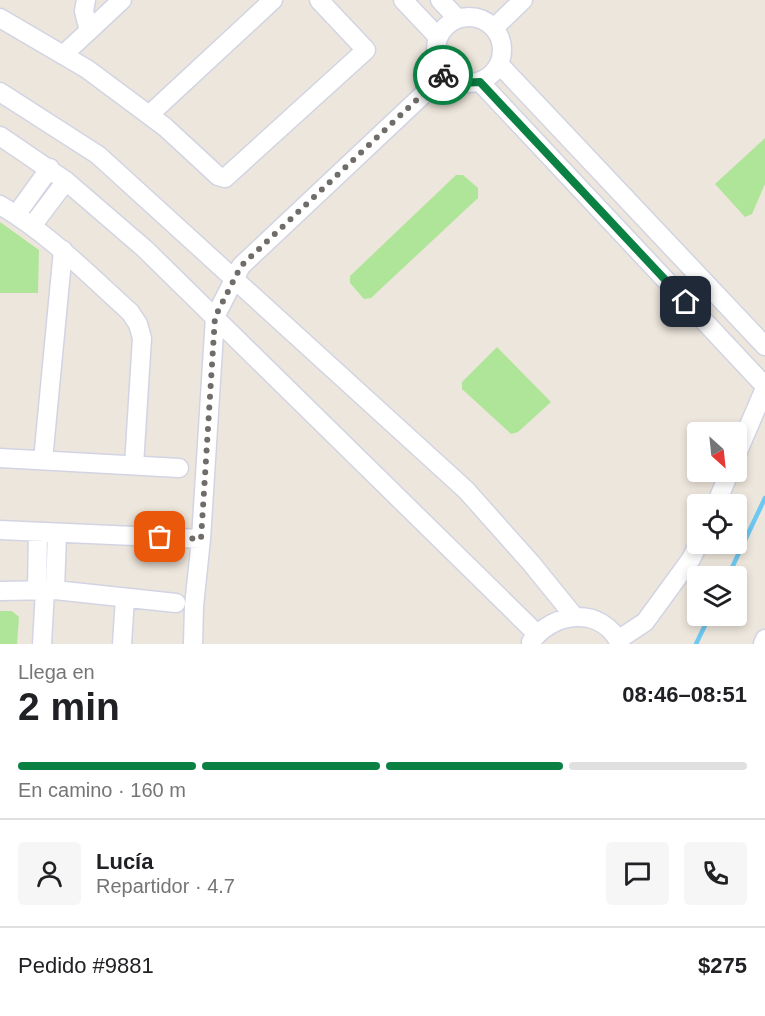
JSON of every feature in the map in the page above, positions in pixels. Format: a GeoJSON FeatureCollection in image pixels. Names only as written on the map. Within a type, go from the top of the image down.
{"type":"FeatureCollection","features":[{"type":"Feature","properties":{"kind":"street"},"geometry":{"type":"LineString","coordinates":[[86,0],[84,11],[89,31]]}},
{"type":"Feature","properties":{"kind":"street"},"geometry":{"type":"LineString","coordinates":[[63,55],[122,0]]}},
{"type":"Feature","properties":{"kind":"street"},"geometry":{"type":"LineString","coordinates":[[149,115],[273,0]]}},
{"type":"Feature","properties":{"kind":"street"},"geometry":{"type":"LineString","coordinates":[[0,18],[87,69],[149,115],[218,176],[225,178],[366,50],[319,0]]}},
{"type":"Feature","properties":{"kind":"street"},"geometry":{"type":"LineString","coordinates":[[403,0],[438,37]]}},
{"type":"Feature","properties":{"kind":"street"},"geometry":{"type":"LineString","coordinates":[[440,0],[458,19]]}},
{"type":"Feature","properties":{"kind":"street"},"geometry":{"type":"LineString","coordinates":[[494,28],[523,0]]}},
{"type":"Feature","properties":{"kind":"street"},"geometry":{"type":"LineString","coordinates":[[477,18],[494,28],[502,45],[499,64],[494,72],[480,82],[461,83],[445,74],[436,57],[438,37],[450,23],[458,19],[477,18]]}},
{"type":"Feature","properties":{"kind":"street"},"geometry":{"type":"LineString","coordinates":[[499,64],[765,346]]}},
{"type":"Feature","properties":{"kind":"street"},"geometry":{"type":"LineString","coordinates":[[192,644],[215,317],[236,280],[241,266],[445,74]]}},
{"type":"Feature","properties":{"kind":"street"},"geometry":{"type":"LineString","coordinates":[[480,82],[765,387],[747,430]]}},
{"type":"Feature","properties":{"kind":"street"},"geometry":{"type":"LineString","coordinates":[[0,92],[98,155],[236,280],[466,490],[531,563],[574,616]]}},
{"type":"Feature","properties":{"kind":"street"},"geometry":{"type":"LineString","coordinates":[[0,136],[50,168],[145,249],[533,639],[553,621],[574,616],[594,620],[612,631],[619,642],[645,622],[694,554]]}},
{"type":"Feature","properties":{"kind":"street"},"geometry":{"type":"LineString","coordinates":[[16,215],[50,168]]}},
{"type":"Feature","properties":{"kind":"street"},"geometry":{"type":"LineString","coordinates":[[32,226],[66,181]]}},
{"type":"Feature","properties":{"kind":"street"},"geometry":{"type":"LineString","coordinates":[[0,205],[63,250],[129,312],[138,324],[142,338],[134,465]]}},
{"type":"Feature","properties":{"kind":"street"},"geometry":{"type":"LineString","coordinates":[[43,460],[63,250]]}},
{"type":"Feature","properties":{"kind":"street"},"geometry":{"type":"LineString","coordinates":[[0,458],[179,468]]}},
{"type":"Feature","properties":{"kind":"street"},"geometry":{"type":"LineString","coordinates":[[0,530],[201,539]]}},
{"type":"Feature","properties":{"kind":"street"},"geometry":{"type":"LineString","coordinates":[[38,532],[46,590]]}},
{"type":"Feature","properties":{"kind":"street"},"geometry":{"type":"LineString","coordinates":[[42,644],[46,590],[57,532]]}},
{"type":"Feature","properties":{"kind":"street"},"geometry":{"type":"LineString","coordinates":[[0,591],[46,590],[176,603]]}},
{"type":"Feature","properties":{"kind":"street"},"geometry":{"type":"LineString","coordinates":[[122,644],[125,598]]}},
{"type":"Feature","properties":{"kind":"street"},"geometry":{"type":"LineString","coordinates":[[763,644],[765,639]]}},
{"type":"Feature","properties":{"kind":"green space"},"geometry":{"type":"Polygon","coordinates":[[[765,138],[765,184],[752,214],[745,217],[715,184],[765,138]]]}},
{"type":"Feature","properties":{"kind":"green space"},"geometry":{"type":"Polygon","coordinates":[[[456,175],[463,175],[478,188],[478,198],[371,298],[364,299],[350,283],[350,276],[456,175]]]}},
{"type":"Feature","properties":{"kind":"green space"},"geometry":{"type":"Polygon","coordinates":[[[0,222],[39,250],[38,293],[0,293],[0,222]]]}},
{"type":"Feature","properties":{"kind":"green space"},"geometry":{"type":"Polygon","coordinates":[[[497,347],[551,402],[518,432],[511,434],[462,389],[462,382],[497,347]]]}},
{"type":"Feature","properties":{"kind":"green space"},"geometry":{"type":"Polygon","coordinates":[[[0,611],[12,611],[19,617],[17,644],[0,644],[0,611]]]}},
{"type":"Feature","properties":{"kind":"waterway"},"geometry":{"type":"LineString","coordinates":[[733,566],[765,498]]}},
{"type":"Feature","properties":{"kind":"waterway"},"geometry":{"type":"LineString","coordinates":[[696,644],[705,626]]}},
{"type":"Feature","properties":{"kind":"way so far"},"geometry":{"type":"LineString","coordinates":[[160,537],[201,539],[215,317],[236,280],[241,266],[443,75]]}},
{"type":"Feature","properties":{"kind":"route"},"geometry":{"type":"LineString","coordinates":[[443,75],[461,83],[480,82],[686,302]]}}]}
